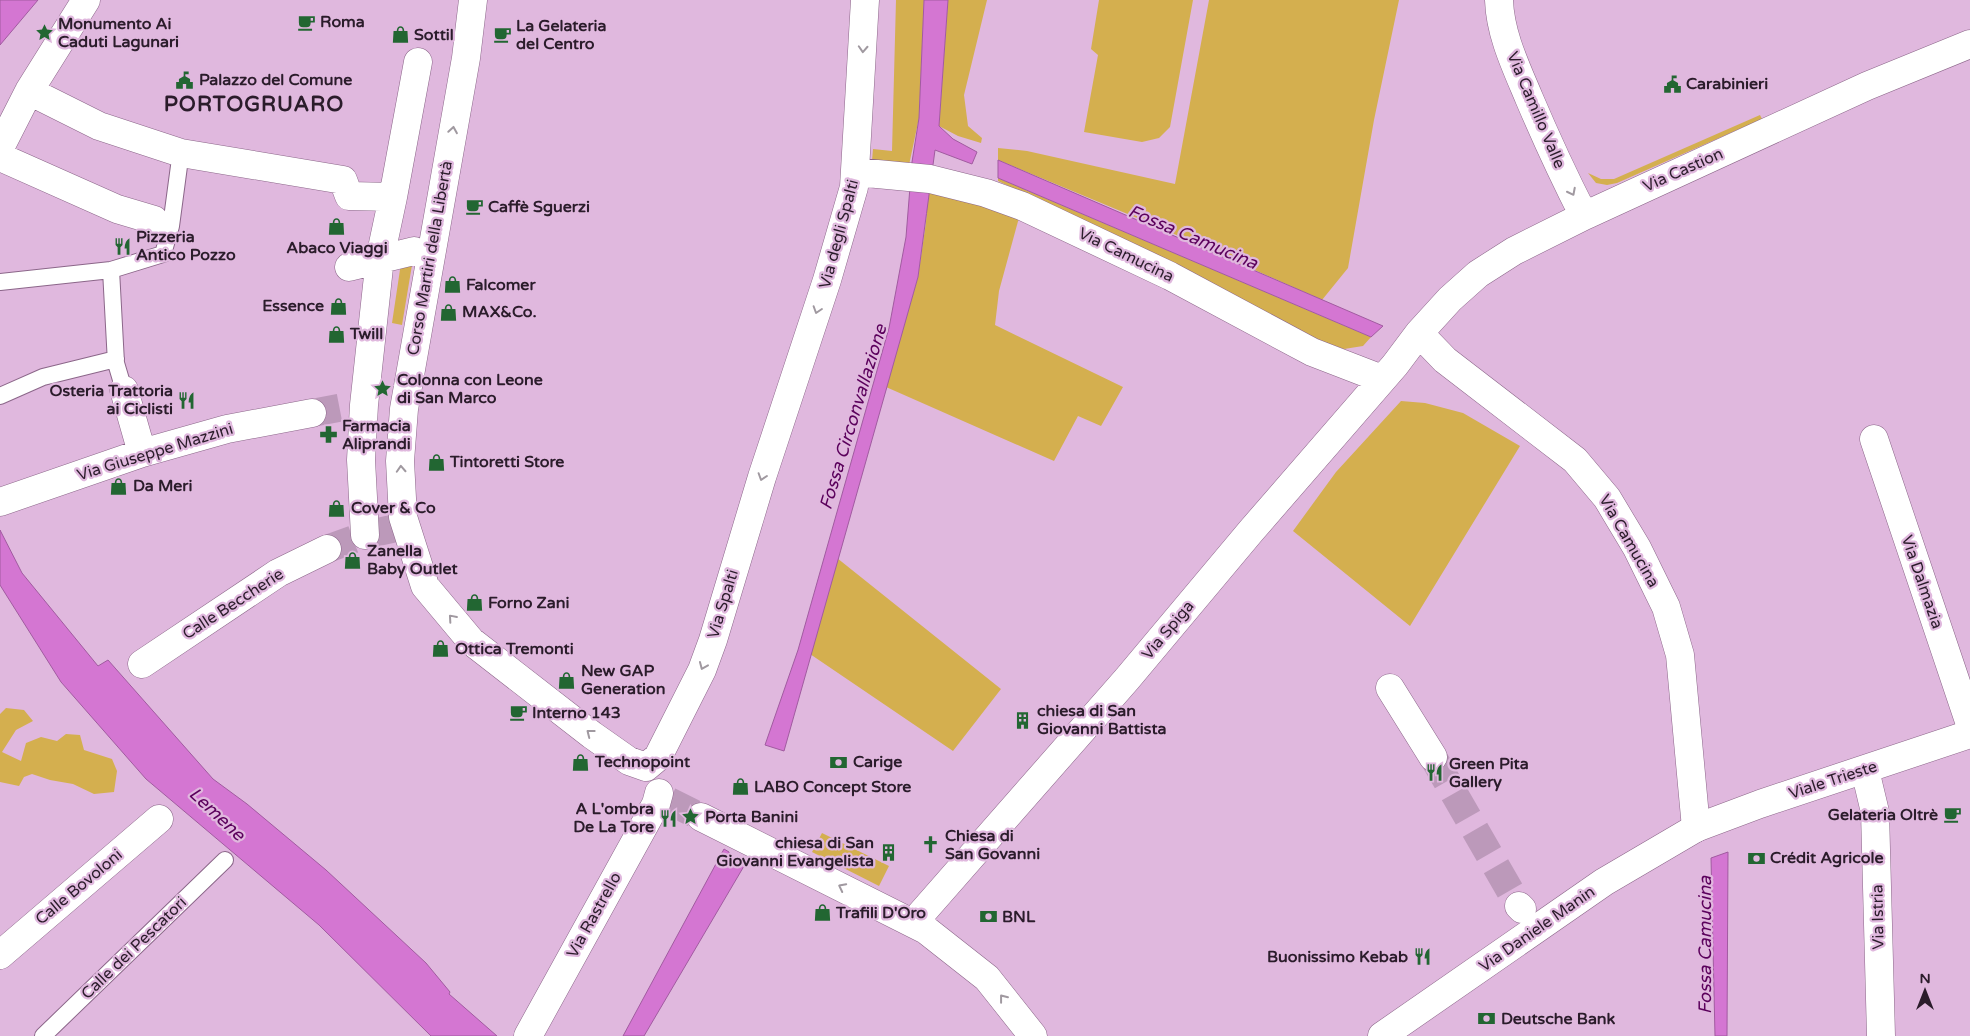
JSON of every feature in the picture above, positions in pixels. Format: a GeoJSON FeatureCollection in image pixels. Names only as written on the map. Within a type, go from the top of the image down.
{"type":"FeatureCollection","features":[{"type":"Feature","properties":{"kind":"street"},"geometry":{"type":"LineString","coordinates":[[0,148],[29,91],[86,0]]}},
{"type":"Feature","properties":{"kind":"street","name":"Corso Martiri della Libertà"},"geometry":{"type":"LineString","coordinates":[[472,0],[466,58],[404,409],[400,461],[404,517],[424,586],[471,640],[592,736],[629,761],[646,767]]}},
{"type":"Feature","properties":{"kind":"street","name":"Via degli Spalti"},"geometry":{"type":"LineString","coordinates":[[778,431],[831,266],[854,187],[865,0]]}},
{"type":"Feature","properties":{"kind":"street","name":"Via Camillo Valle"},"geometry":{"type":"LineString","coordinates":[[1499,0],[1499,11],[1512,58],[1545,136],[1584,216]]}},
{"type":"Feature","properties":{"kind":"street","name":"Via Castion"},"geometry":{"type":"LineString","coordinates":[[1419,333],[1450,299],[1495,262],[1584,216],[1867,86],[1970,44]]}},
{"type":"Feature","properties":{"kind":"street"},"geometry":{"type":"LineString","coordinates":[[366,535],[361,460],[354,406],[380,258],[418,62]]}},
{"type":"Feature","properties":{"kind":"street"},"geometry":{"type":"LineString","coordinates":[[29,91],[99,126],[180,159],[343,180],[349,196],[393,197]]}},
{"type":"Feature","properties":{"kind":"street"},"geometry":{"type":"LineString","coordinates":[[0,157],[116,208],[162,223]]}},
{"type":"Feature","properties":{"kind":"street","name":"Via Camucina"},"geometry":{"type":"LineString","coordinates":[[856,172],[920,178],[986,193],[1022,206],[1170,276],[1312,352],[1382,379]]}},
{"type":"Feature","properties":{"kind":"street"},"geometry":{"type":"LineString","coordinates":[[349,267],[414,250]]}},
{"type":"Feature","properties":{"kind":"street","name":"Via Camucina"},"geometry":{"type":"LineString","coordinates":[[1419,333],[1444,360],[1575,460],[1607,498],[1637,548],[1666,607],[1680,655],[1696,828]]}},
{"type":"Feature","properties":{"kind":"street","name":"Via Spiga"},"geometry":{"type":"LineString","coordinates":[[913,923],[1127,679],[1419,333]]}},
{"type":"Feature","properties":{"kind":"street"},"geometry":{"type":"LineString","coordinates":[[124,390],[142,453]]}},
{"type":"Feature","properties":{"kind":"street"},"geometry":{"type":"LineString","coordinates":[[354,406],[404,409]]}},
{"type":"Feature","properties":{"kind":"street","name":"Via Giuseppe Mazzini"},"geometry":{"type":"LineString","coordinates":[[0,502],[142,453],[227,429],[312,413]]}},
{"type":"Feature","properties":{"kind":"street","name":"Via Spalti"},"geometry":{"type":"LineString","coordinates":[[646,767],[658,757],[702,670],[713,640],[762,476],[778,431]]}},
{"type":"Feature","properties":{"kind":"street","name":"Via Dalmazia"},"geometry":{"type":"LineString","coordinates":[[1874,439],[1970,724]]}},
{"type":"Feature","properties":{"kind":"street","name":"Calle Beccherie"},"geometry":{"type":"LineString","coordinates":[[142,664],[278,573],[327,549]]}},
{"type":"Feature","properties":{"kind":"street"},"geometry":{"type":"LineString","coordinates":[[1390,688],[1433,757]]}},
{"type":"Feature","properties":{"kind":"street","name":"Viale Trieste"},"geometry":{"type":"LineString","coordinates":[[1696,828],[1768,801],[1970,734]]}},
{"type":"Feature","properties":{"kind":"street","name":"Via Rastrello"},"geometry":{"type":"LineString","coordinates":[[528,1036],[656,804],[664,797],[653,785],[646,767]]}},
{"type":"Feature","properties":{"kind":"street","name":"Via Istria"},"geometry":{"type":"LineString","coordinates":[[1865,770],[1875,812],[1881,1036]]}},
{"type":"Feature","properties":{"kind":"street"},"geometry":{"type":"LineString","coordinates":[[702,816],[926,930],[987,978],[1033,1036]]}},
{"type":"Feature","properties":{"kind":"street","name":"Calle Bovoloni"},"geometry":{"type":"LineString","coordinates":[[0,955],[159,819]]}},
{"type":"Feature","properties":{"kind":"street","name":"Via Daniele Manin"},"geometry":{"type":"LineString","coordinates":[[1382,1036],[1604,882],[1696,828]]}},
{"type":"Feature","properties":{"kind":"lane"},"geometry":{"type":"LineString","coordinates":[[0,282],[110,270],[163,254],[162,223],[180,159]]}},
{"type":"Feature","properties":{"kind":"lane"},"geometry":{"type":"LineString","coordinates":[[110,270],[116,359],[124,390]]}},
{"type":"Feature","properties":{"kind":"lane"},"geometry":{"type":"LineString","coordinates":[[0,396],[44,377],[116,359]]}},
{"type":"Feature","properties":{"kind":"lane","name":"Calle dei Pescatori"},"geometry":{"type":"LineString","coordinates":[[43,1036],[225,860]]}},
{"type":"Feature","properties":{"kind":"shaded area"},"geometry":{"type":"Polygon","coordinates":[[[896,0],[924,0],[919,118],[909,165],[872,161],[873,149],[892,151],[896,0]]]}},
{"type":"Feature","properties":{"kind":"shaded area"},"geometry":{"type":"Polygon","coordinates":[[[948,0],[987,0],[964,95],[968,126],[982,138],[981,143],[958,136],[939,126],[948,0]]]}},
{"type":"Feature","properties":{"kind":"shaded area"},"geometry":{"type":"Polygon","coordinates":[[[1099,0],[1193,0],[1170,127],[1159,138],[1142,142],[1084,132],[1098,55],[1091,49],[1099,0]]]}},
{"type":"Feature","properties":{"kind":"shaded area"},"geometry":{"type":"Polygon","coordinates":[[[1209,0],[1399,0],[1374,120],[1348,268],[1322,300],[1154,225],[998,160],[998,148],[1027,151],[1175,184],[1209,0]]]}},
{"type":"Feature","properties":{"kind":"shaded area"},"geometry":{"type":"Polygon","coordinates":[[[1760,115],[1762,119],[1617,183],[1607,185],[1596,183],[1588,173],[1601,179],[1614,179],[1760,115]]]}},
{"type":"Feature","properties":{"kind":"shaded area"},"geometry":{"type":"Polygon","coordinates":[[[998,178],[1371,337],[1363,346],[1344,349],[1301,334],[1177,265],[998,181],[998,178]]]}},
{"type":"Feature","properties":{"kind":"shaded area"},"geometry":{"type":"Polygon","coordinates":[[[928,190],[1020,214],[999,291],[995,325],[1123,387],[1101,426],[1078,416],[1054,461],[886,387],[918,277],[926,222],[928,190]]]}},
{"type":"Feature","properties":{"kind":"shaded area"},"geometry":{"type":"Polygon","coordinates":[[[401,263],[412,265],[402,325],[392,323],[401,263]]]}},
{"type":"Feature","properties":{"kind":"shaded area"},"geometry":{"type":"Polygon","coordinates":[[[1401,401],[1425,403],[1463,413],[1520,446],[1410,626],[1293,531],[1336,472],[1401,401]]]}},
{"type":"Feature","properties":{"kind":"shaded area"},"geometry":{"type":"Polygon","coordinates":[[[837,558],[1001,689],[953,751],[810,654],[837,558]]]}},
{"type":"Feature","properties":{"kind":"shaded area"},"geometry":{"type":"Polygon","coordinates":[[[6,708],[24,710],[33,721],[16,730],[2,752],[21,761],[26,743],[41,737],[57,741],[66,734],[80,735],[84,750],[112,759],[117,771],[114,792],[94,794],[73,784],[50,780],[32,774],[24,777],[19,786],[0,782],[0,714],[6,708]]]}},
{"type":"Feature","properties":{"kind":"shaded area"},"geometry":{"type":"Polygon","coordinates":[[[822,833],[889,866],[879,886],[812,852],[822,833]]]}},
{"type":"Feature","properties":{"kind":"water"},"geometry":{"type":"Polygon","coordinates":[[[0,0],[38,0],[0,45],[0,0]]]}},
{"type":"Feature","properties":{"kind":"water"},"geometry":{"type":"Polygon","coordinates":[[[924,0],[948,0],[939,126],[953,139],[977,152],[972,164],[935,150],[918,277],[784,751],[765,745],[798,650],[889,328],[906,237],[912,162],[919,118],[924,0]]]}},
{"type":"Feature","properties":{"kind":"water"},"geometry":{"type":"Polygon","coordinates":[[[998,160],[1383,326],[1371,337],[998,178],[998,160]]]}},
{"type":"Feature","properties":{"kind":"water","name":"Lemene"},"geometry":{"type":"Polygon","coordinates":[[[0,530],[22,573],[98,666],[108,660],[213,779],[247,804],[326,870],[426,963],[450,992],[449,994],[497,1036],[431,1036],[319,925],[146,779],[61,682],[0,585],[0,530]]]}},
{"type":"Feature","properties":{"kind":"water"},"geometry":{"type":"Polygon","coordinates":[[[724,849],[729,852],[731,861],[739,857],[747,861],[644,1036],[623,1036],[724,849]]]}},
{"type":"Feature","properties":{"kind":"water"},"geometry":{"type":"Polygon","coordinates":[[[1728,852],[1727,1036],[1715,1036],[1711,858],[1728,852]]]}},
{"type":"Feature","properties":{"kind":"tunnel"},"geometry":{"type":"LineString","coordinates":[[312,413],[343,407]]}},
{"type":"Feature","properties":{"kind":"tunnel"},"geometry":{"type":"LineString","coordinates":[[327,549],[365,535],[405,526]]}},
{"type":"Feature","properties":{"kind":"tunnel"},"geometry":{"type":"LineString","coordinates":[[1433,757],[1519,906]]}},
{"type":"Feature","properties":{"kind":"tunnel"},"geometry":{"type":"LineString","coordinates":[[669,801],[701,817]]}},
{"type":"Feature","properties":{"kind":"place","name":"Roma"},"geometry":{"type":"Point","coordinates":[306,22]}},
{"type":"Feature","properties":{"kind":"place","name":"Monumento Ai Caduti Lagunari"},"geometry":{"type":"Point","coordinates":[44,33]}},
{"type":"Feature","properties":{"kind":"place","name":"Sottil"},"geometry":{"type":"Point","coordinates":[400,35]}},
{"type":"Feature","properties":{"kind":"place","name":"La Gelateria del Centro"},"geometry":{"type":"Point","coordinates":[502,35]}},
{"type":"Feature","properties":{"kind":"place","name":"Palazzo del Comune"},"geometry":{"type":"Point","coordinates":[185,80]}},
{"type":"Feature","properties":{"kind":"place","name":"Carabinieri"},"geometry":{"type":"Point","coordinates":[1672,84]}},
{"type":"Feature","properties":{"kind":"place","name":"Caffè Sguerzi"},"geometry":{"type":"Point","coordinates":[474,207]}},
{"type":"Feature","properties":{"kind":"place","name":"Abaco Viaggi"},"geometry":{"type":"Point","coordinates":[337,227]}},
{"type":"Feature","properties":{"kind":"place","name":"Pizzeria Antico Pozzo"},"geometry":{"type":"Point","coordinates":[122,246]}},
{"type":"Feature","properties":{"kind":"place","name":"Falcomer"},"geometry":{"type":"Point","coordinates":[452,285]}},
{"type":"Feature","properties":{"kind":"place","name":"Essence"},"geometry":{"type":"Point","coordinates":[338,306]}},
{"type":"Feature","properties":{"kind":"place","name":"MAX&Co."},"geometry":{"type":"Point","coordinates":[448,312]}},
{"type":"Feature","properties":{"kind":"place","name":"Twill"},"geometry":{"type":"Point","coordinates":[336,334]}},
{"type":"Feature","properties":{"kind":"place","name":"Colonna con Leone di San Marco"},"geometry":{"type":"Point","coordinates":[383,389]}},
{"type":"Feature","properties":{"kind":"place","name":"Osteria Trattoria ai Ciclisti"},"geometry":{"type":"Point","coordinates":[187,400]}},
{"type":"Feature","properties":{"kind":"place","name":"Farmacia Aliprandi"},"geometry":{"type":"Point","coordinates":[328,435]}},
{"type":"Feature","properties":{"kind":"place","name":"Tintoretti Store"},"geometry":{"type":"Point","coordinates":[436,462]}},
{"type":"Feature","properties":{"kind":"place","name":"Da Meri"},"geometry":{"type":"Point","coordinates":[119,486]}},
{"type":"Feature","properties":{"kind":"place","name":"Cover & Co"},"geometry":{"type":"Point","coordinates":[337,508]}},
{"type":"Feature","properties":{"kind":"place","name":"Zanella Baby Outlet"},"geometry":{"type":"Point","coordinates":[353,560]}},
{"type":"Feature","properties":{"kind":"place","name":"Forno Zani"},"geometry":{"type":"Point","coordinates":[474,603]}},
{"type":"Feature","properties":{"kind":"place","name":"Ottica Tremonti"},"geometry":{"type":"Point","coordinates":[441,649]}},
{"type":"Feature","properties":{"kind":"place","name":"New GAP Generation"},"geometry":{"type":"Point","coordinates":[567,680]}},
{"type":"Feature","properties":{"kind":"place","name":"Interno 143"},"geometry":{"type":"Point","coordinates":[518,713]}},
{"type":"Feature","properties":{"kind":"place","name":"chiesa di San Giovanni Battista"},"geometry":{"type":"Point","coordinates":[1023,720]}},
{"type":"Feature","properties":{"kind":"place","name":"Technopoint"},"geometry":{"type":"Point","coordinates":[581,762]}},
{"type":"Feature","properties":{"kind":"place","name":"Carige"},"geometry":{"type":"Point","coordinates":[839,762]}},
{"type":"Feature","properties":{"kind":"place","name":"Green Pita Gallery"},"geometry":{"type":"Point","coordinates":[1435,773]}},
{"type":"Feature","properties":{"kind":"place","name":"LABO Concept Store"},"geometry":{"type":"Point","coordinates":[740,787]}},
{"type":"Feature","properties":{"kind":"place","name":"Gelateria Oltrè"},"geometry":{"type":"Point","coordinates":[1952,815]}},
{"type":"Feature","properties":{"kind":"place","name":"Porta Banini"},"geometry":{"type":"Point","coordinates":[691,817]}},
{"type":"Feature","properties":{"kind":"place","name":"A L'ombra De La Tore"},"geometry":{"type":"Point","coordinates":[668,818]}},
{"type":"Feature","properties":{"kind":"place","name":"Chiesa di San Govanni"},"geometry":{"type":"Point","coordinates":[931,845]}},
{"type":"Feature","properties":{"kind":"place","name":"chiesa di San Giovanni Evangelista"},"geometry":{"type":"Point","coordinates":[888,852]}},
{"type":"Feature","properties":{"kind":"place","name":"Crédit Agricole"},"geometry":{"type":"Point","coordinates":[1756,858]}},
{"type":"Feature","properties":{"kind":"place","name":"Trafili D'Oro"},"geometry":{"type":"Point","coordinates":[822,913]}},
{"type":"Feature","properties":{"kind":"place","name":"BNL"},"geometry":{"type":"Point","coordinates":[988,917]}},
{"type":"Feature","properties":{"kind":"place","name":"Buonissimo Kebab"},"geometry":{"type":"Point","coordinates":[1422,957]}},
{"type":"Feature","properties":{"kind":"place","name":"Deutsche Bank"},"geometry":{"type":"Point","coordinates":[1487,1019]}},
{"type":"Feature","properties":{"kind":"district","name":"PORTOGRUARO"},"geometry":{"type":"Point","coordinates":[254,104]}},
{"type":"Feature","properties":{"kind":"water label","name":"Fossa Camucina"},"geometry":{"type":"Point","coordinates":[1193,237]}},
{"type":"Feature","properties":{"kind":"water label","name":"Fossa Circonvallazione"},"geometry":{"type":"Point","coordinates":[853,417]}},
{"type":"Feature","properties":{"kind":"water label","name":"Fossa Camucina"},"geometry":{"type":"Point","coordinates":[1705,945]}}]}
